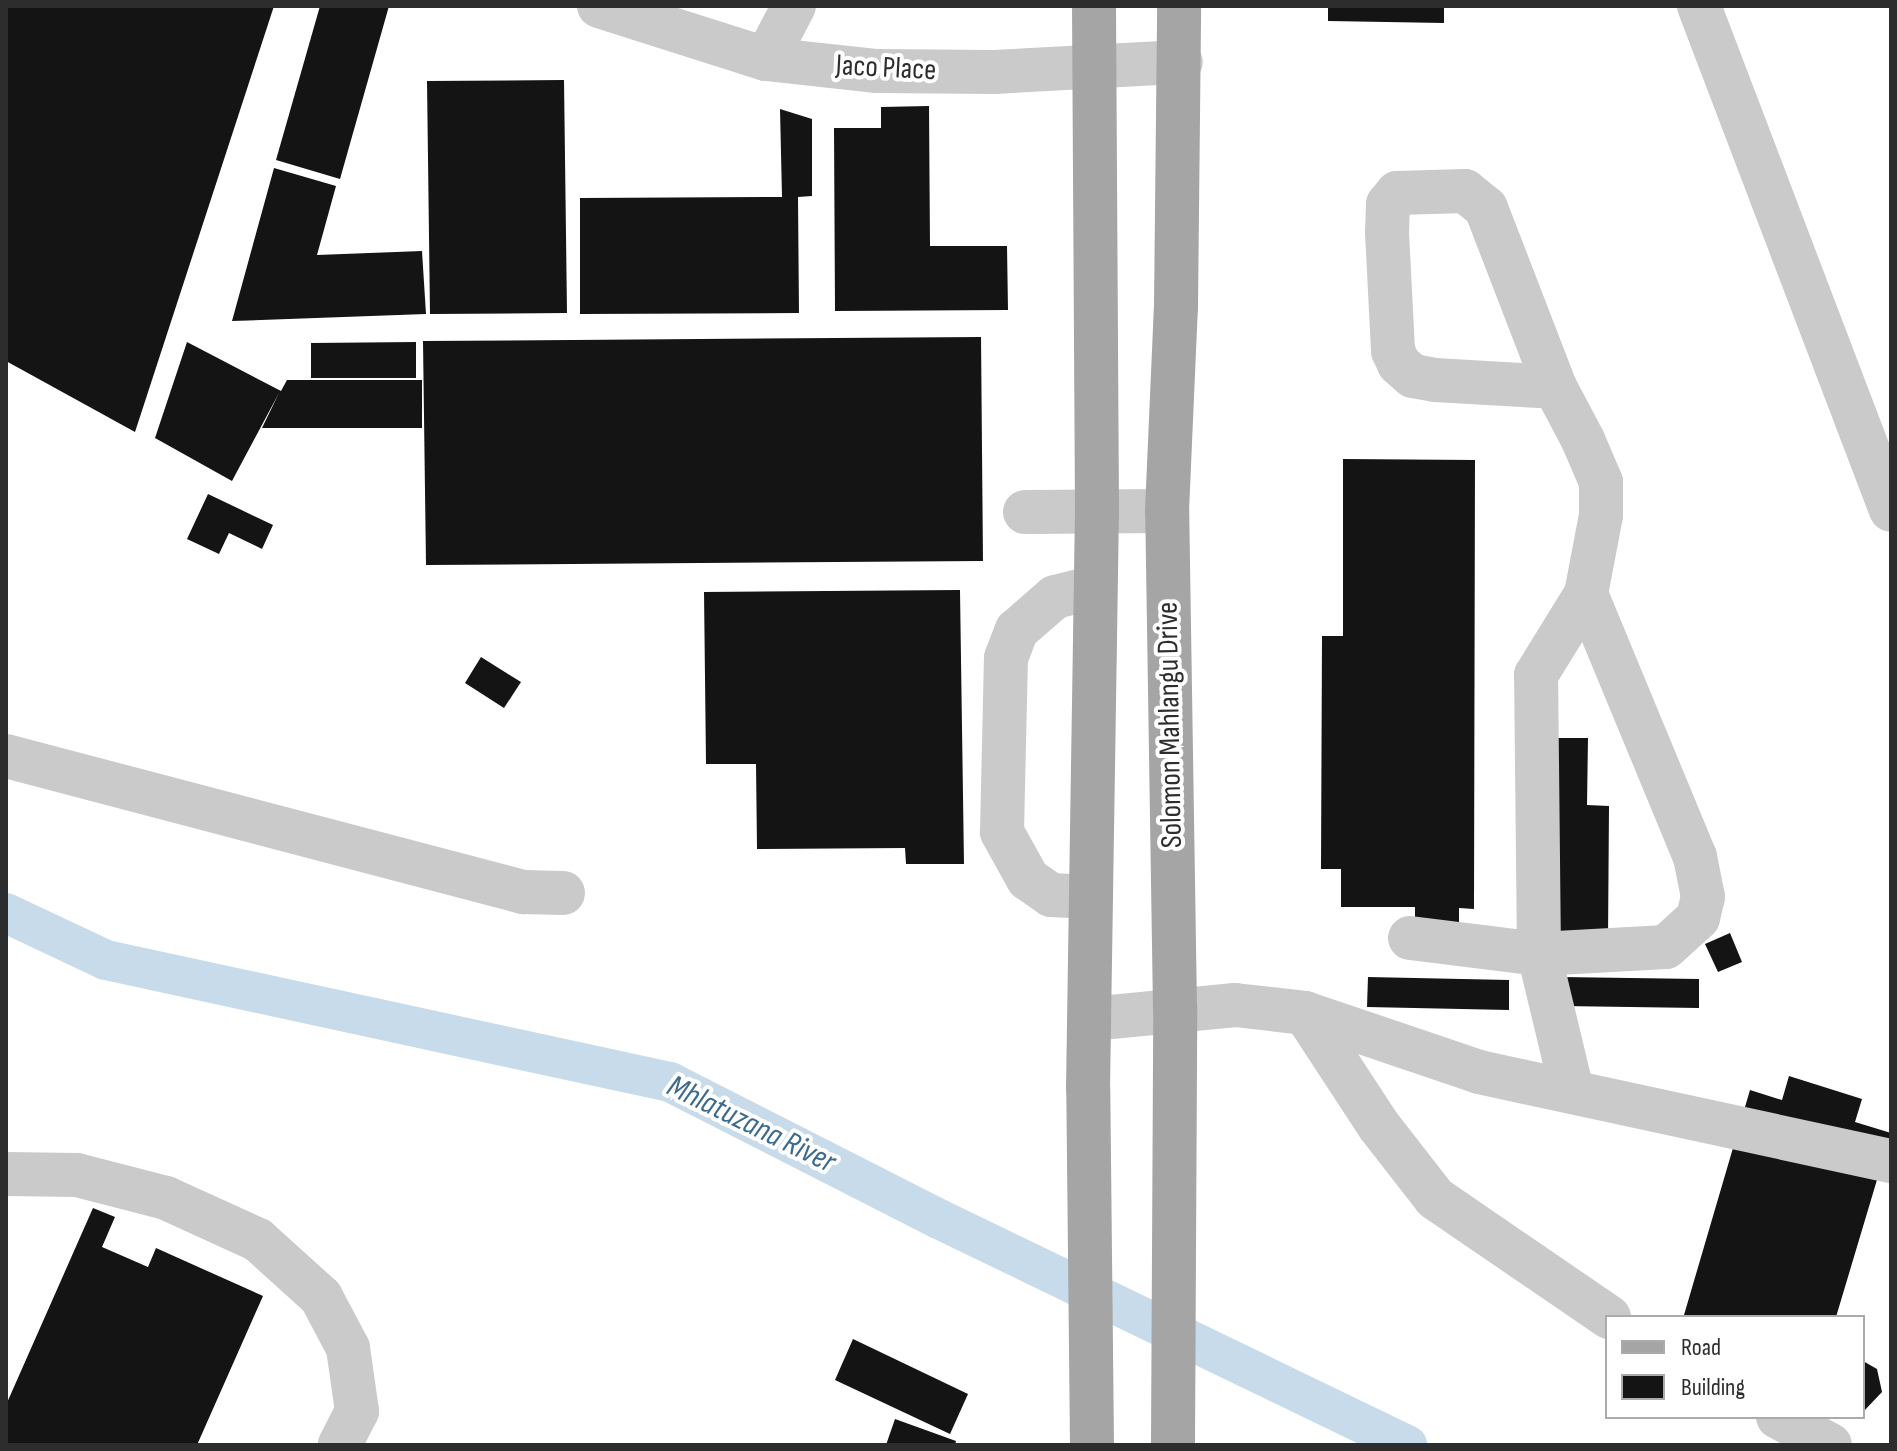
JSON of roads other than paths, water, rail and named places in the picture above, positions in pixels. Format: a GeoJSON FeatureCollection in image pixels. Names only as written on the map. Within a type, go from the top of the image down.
{"type":"FeatureCollection","features":[{"type":"Feature","properties":{"kind":"main road"},"geometry":{"type":"LineString","coordinates":[[1092,1435],[1088,1071],[1097,511],[1094,6]]}},
{"type":"Feature","properties":{"kind":"main road","name":"Solomon Mahlangu Drive"},"geometry":{"type":"LineString","coordinates":[[1173,1445],[1175,1008],[1167,511],[1181,62],[1179,6]]}},
{"type":"Feature","properties":{"kind":"lane","name":"Jaco Place"},"geometry":{"type":"LineString","coordinates":[[599,6],[766,59],[877,71],[1096,67],[1181,62]]}},
{"type":"Feature","properties":{"kind":"lane"},"geometry":{"type":"LineString","coordinates":[[766,59],[794,6]]}},
{"type":"Feature","properties":{"kind":"lane"},"geometry":{"type":"LineString","coordinates":[[1699,6],[1891,510]]}},
{"type":"Feature","properties":{"kind":"lane"},"geometry":{"type":"LineString","coordinates":[[1555,387],[1435,380],[1413,376],[1399,364],[1393,351],[1387,232],[1388,204],[1397,193],[1465,191],[1486,208],[1555,387],[1601,482],[1601,515],[1586,594],[1536,675],[1539,954],[1572,1091]]}},
{"type":"Feature","properties":{"kind":"lane"},"geometry":{"type":"LineString","coordinates":[[1025,512],[1167,511]]}},
{"type":"Feature","properties":{"kind":"lane"},"geometry":{"type":"LineString","coordinates":[[1091,897],[1051,895],[1028,879],[1002,832],[1006,658],[1017,630],[1055,597],[1095,587]]}},
{"type":"Feature","properties":{"kind":"lane"},"geometry":{"type":"LineString","coordinates":[[1410,938],[1539,954],[1666,947],[1698,918],[1703,897],[1677,807],[1586,594]]}},
{"type":"Feature","properties":{"kind":"lane"},"geometry":{"type":"LineString","coordinates":[[6,756],[523,892],[563,893]]}},
{"type":"Feature","properties":{"kind":"lane"},"geometry":{"type":"LineString","coordinates":[[1090,1019],[1175,1008],[1235,1005],[1305,1013],[1479,1072],[1891,1161]]}},
{"type":"Feature","properties":{"kind":"lane"},"geometry":{"type":"LineString","coordinates":[[1305,1013],[1379,1126],[1435,1198],[1606,1315]]}},
{"type":"Feature","properties":{"kind":"lane"},"geometry":{"type":"LineString","coordinates":[[6,1174],[77,1175],[166,1198],[258,1240],[321,1297],[348,1348],[357,1411],[340,1445]]}},
{"type":"Feature","properties":{"kind":"lane"},"geometry":{"type":"LineString","coordinates":[[1782,1419],[1830,1445]]}},
{"type":"Feature","properties":{"kind":"waterway","name":"Mhlatuzana River"},"geometry":{"type":"LineString","coordinates":[[6,913],[106,960],[670,1082],[939,1219],[1407,1445]]}}]}
